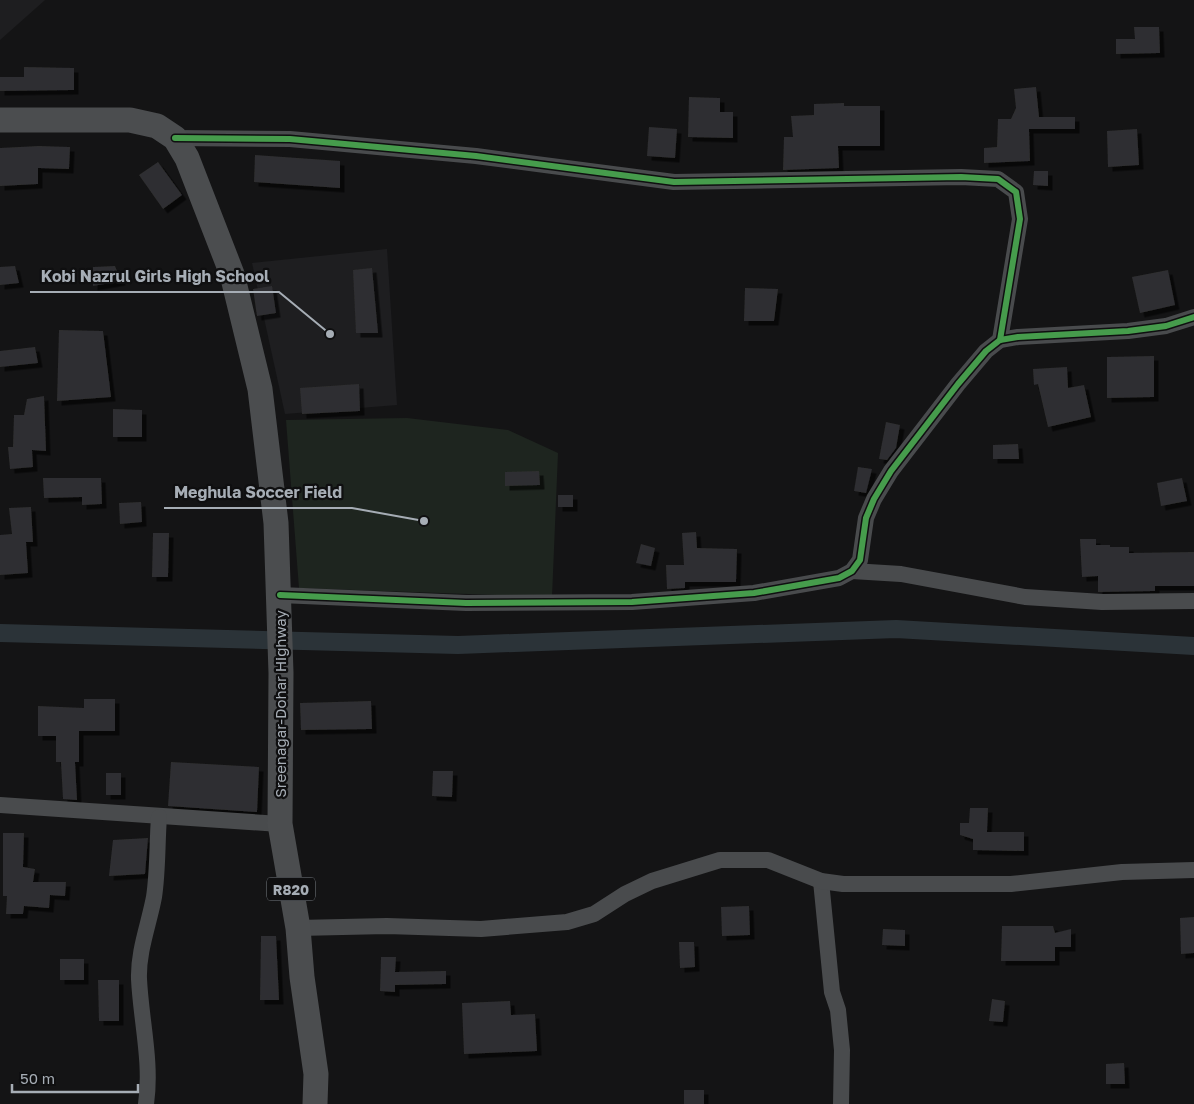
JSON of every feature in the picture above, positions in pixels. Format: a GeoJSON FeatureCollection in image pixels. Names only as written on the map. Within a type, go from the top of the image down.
{"type":"FeatureCollection","features":[{"type":"Feature","properties":{"kind":"main road","name":"Sreenagar-Dohar Highway"},"geometry":{"type":"LineString","coordinates":[[0,120],[130,120],[157,126],[175,138],[188,158],[232,274],[260,389],[276,523],[282,674],[280,824],[298,928],[302,977],[316,1074],[315,1104]]}},
{"type":"Feature","properties":{"kind":"street"},"geometry":{"type":"LineString","coordinates":[[175,138],[290,139],[476,156],[674,182],[961,177],[998,179],[1016,192],[1020,219],[1000,340]]}},
{"type":"Feature","properties":{"kind":"street"},"geometry":{"type":"LineString","coordinates":[[280,603],[632,602],[764,592],[840,578],[852,571],[860,560],[866,518],[874,499],[891,471],[958,384],[986,351],[1000,340],[1018,337],[1128,331],[1166,326],[1194,317]]}},
{"type":"Feature","properties":{"kind":"street"},"geometry":{"type":"LineString","coordinates":[[852,571],[901,574],[1026,597],[1102,602],[1194,601]]}},
{"type":"Feature","properties":{"kind":"street"},"geometry":{"type":"LineString","coordinates":[[0,806],[280,824]]}},
{"type":"Feature","properties":{"kind":"street"},"geometry":{"type":"LineString","coordinates":[[146,1104],[149,1083],[139,978],[141,954],[154,896],[159,817]]}},
{"type":"Feature","properties":{"kind":"street"},"geometry":{"type":"LineString","coordinates":[[298,928],[387,926],[481,929],[567,922],[594,914],[625,894],[652,881],[720,860],[768,860],[821,881],[843,884],[1011,884],[1122,872],[1194,870]]}},
{"type":"Feature","properties":{"kind":"street"},"geometry":{"type":"LineString","coordinates":[[821,881],[832,992],[838,1010],[842,1050],[841,1104]]}},
{"type":"Feature","properties":{"kind":"shaded area"},"geometry":{"type":"Polygon","coordinates":[[[0,0],[45,0],[0,40],[0,0]]]}},
{"type":"Feature","properties":{"kind":"shaded area"},"geometry":{"type":"Polygon","coordinates":[[[387,249],[397,405],[285,414],[252,263],[387,249]]]}},
{"type":"Feature","properties":{"kind":"shaded area"},"geometry":{"type":"Polygon","coordinates":[[[407,418],[508,430],[558,453],[552,597],[299,588],[286,420],[407,418]]]}},
{"type":"Feature","properties":{"kind":"building"},"geometry":{"type":"Polygon","coordinates":[[[1134,27],[1159,27],[1160,53],[1116,54],[1116,39],[1135,39],[1134,27]]]}},
{"type":"Feature","properties":{"kind":"building"},"geometry":{"type":"Polygon","coordinates":[[[24,67],[74,68],[74,90],[0,91],[0,77],[24,77],[24,67]]]}},
{"type":"Feature","properties":{"kind":"building"},"geometry":{"type":"Polygon","coordinates":[[[1036,87],[1039,117],[1075,117],[1075,129],[1029,129],[1030,161],[984,163],[984,148],[997,147],[998,119],[1011,119],[1016,108],[1014,89],[1036,87]]]}},
{"type":"Feature","properties":{"kind":"building"},"geometry":{"type":"Polygon","coordinates":[[[689,97],[720,98],[720,112],[733,112],[733,138],[688,137],[689,97]]]}},
{"type":"Feature","properties":{"kind":"building"},"geometry":{"type":"Polygon","coordinates":[[[844,103],[844,106],[880,106],[880,146],[838,146],[839,168],[783,170],[784,137],[793,137],[791,116],[814,115],[814,104],[844,103]]]}},
{"type":"Feature","properties":{"kind":"building"},"geometry":{"type":"Polygon","coordinates":[[[649,127],[677,129],[675,158],[647,156],[649,127]]]}},
{"type":"Feature","properties":{"kind":"building"},"geometry":{"type":"Polygon","coordinates":[[[1137,129],[1139,165],[1108,167],[1107,131],[1137,129]]]}},
{"type":"Feature","properties":{"kind":"building"},"geometry":{"type":"Polygon","coordinates":[[[70,147],[69,169],[38,168],[38,184],[0,186],[0,148],[70,147]]]}},
{"type":"Feature","properties":{"kind":"building"},"geometry":{"type":"Polygon","coordinates":[[[255,155],[340,161],[340,188],[254,182],[255,155]]]}},
{"type":"Feature","properties":{"kind":"building"},"geometry":{"type":"Polygon","coordinates":[[[158,162],[182,195],[163,209],[139,175],[158,162]]]}},
{"type":"Feature","properties":{"kind":"building"},"geometry":{"type":"Polygon","coordinates":[[[1034,171],[1048,171],[1048,186],[1033,185],[1034,171]]]}},
{"type":"Feature","properties":{"kind":"building"},"geometry":{"type":"Polygon","coordinates":[[[15,266],[19,283],[0,285],[0,267],[15,266]]]}},
{"type":"Feature","properties":{"kind":"building"},"geometry":{"type":"Polygon","coordinates":[[[115,266],[121,281],[93,286],[93,267],[115,266]]]}},
{"type":"Feature","properties":{"kind":"building"},"geometry":{"type":"Polygon","coordinates":[[[372,268],[378,333],[356,333],[353,270],[372,268]]]}},
{"type":"Feature","properties":{"kind":"building"},"geometry":{"type":"Polygon","coordinates":[[[1168,270],[1175,305],[1140,313],[1132,277],[1168,270]]]}},
{"type":"Feature","properties":{"kind":"building"},"geometry":{"type":"Polygon","coordinates":[[[272,286],[276,313],[257,316],[253,289],[272,286]]]}},
{"type":"Feature","properties":{"kind":"building"},"geometry":{"type":"Polygon","coordinates":[[[745,288],[778,289],[774,321],[744,321],[745,288]]]}},
{"type":"Feature","properties":{"kind":"building"},"geometry":{"type":"Polygon","coordinates":[[[59,330],[103,331],[111,397],[57,401],[59,330]]]}},
{"type":"Feature","properties":{"kind":"building"},"geometry":{"type":"Polygon","coordinates":[[[35,347],[38,363],[0,367],[0,351],[35,347]]]}},
{"type":"Feature","properties":{"kind":"building"},"geometry":{"type":"Polygon","coordinates":[[[1154,356],[1154,397],[1107,398],[1107,357],[1154,356]]]}},
{"type":"Feature","properties":{"kind":"building"},"geometry":{"type":"Polygon","coordinates":[[[1067,367],[1068,388],[1084,385],[1091,417],[1048,427],[1038,384],[1034,385],[1033,369],[1067,367]]]}},
{"type":"Feature","properties":{"kind":"building"},"geometry":{"type":"Polygon","coordinates":[[[359,384],[360,411],[302,414],[300,388],[359,384]]]}},
{"type":"Feature","properties":{"kind":"building"},"geometry":{"type":"Polygon","coordinates":[[[44,396],[46,451],[32,450],[33,467],[10,469],[8,447],[13,447],[14,415],[24,415],[27,399],[44,396]]]}},
{"type":"Feature","properties":{"kind":"building"},"geometry":{"type":"Polygon","coordinates":[[[113,409],[142,410],[142,437],[113,437],[113,409]]]}},
{"type":"Feature","properties":{"kind":"building"},"geometry":{"type":"Polygon","coordinates":[[[886,422],[900,425],[896,448],[887,460],[879,459],[886,422]]]}},
{"type":"Feature","properties":{"kind":"building"},"geometry":{"type":"Polygon","coordinates":[[[1018,444],[1019,459],[993,459],[993,445],[1018,444]]]}},
{"type":"Feature","properties":{"kind":"building"},"geometry":{"type":"Polygon","coordinates":[[[858,467],[872,469],[866,493],[854,491],[858,467]]]}},
{"type":"Feature","properties":{"kind":"building"},"geometry":{"type":"Polygon","coordinates":[[[539,471],[540,485],[505,486],[505,472],[539,471]]]}},
{"type":"Feature","properties":{"kind":"building"},"geometry":{"type":"Polygon","coordinates":[[[43,478],[101,478],[102,504],[82,505],[82,497],[44,498],[43,478]]]}},
{"type":"Feature","properties":{"kind":"building"},"geometry":{"type":"Polygon","coordinates":[[[1182,478],[1187,501],[1161,506],[1157,483],[1182,478]]]}},
{"type":"Feature","properties":{"kind":"building"},"geometry":{"type":"Polygon","coordinates":[[[558,495],[573,495],[573,507],[558,507],[558,495]]]}},
{"type":"Feature","properties":{"kind":"building"},"geometry":{"type":"Polygon","coordinates":[[[141,502],[142,522],[120,524],[119,503],[141,502]]]}},
{"type":"Feature","properties":{"kind":"building"},"geometry":{"type":"Polygon","coordinates":[[[31,507],[33,542],[26,542],[28,573],[0,575],[0,535],[12,534],[9,508],[31,507]]]}},
{"type":"Feature","properties":{"kind":"building"},"geometry":{"type":"Polygon","coordinates":[[[696,532],[697,548],[737,549],[736,582],[685,582],[685,588],[667,589],[666,565],[684,565],[682,533],[696,532]]]}},
{"type":"Feature","properties":{"kind":"building"},"geometry":{"type":"Polygon","coordinates":[[[153,533],[169,533],[168,577],[152,577],[153,533]]]}},
{"type":"Feature","properties":{"kind":"building"},"geometry":{"type":"Polygon","coordinates":[[[1080,539],[1096,539],[1096,545],[1129,547],[1129,553],[1194,552],[1194,586],[1155,586],[1155,591],[1098,592],[1098,576],[1082,577],[1080,539]]]}},
{"type":"Feature","properties":{"kind":"building"},"geometry":{"type":"Polygon","coordinates":[[[641,544],[655,548],[651,566],[636,563],[641,544]]]}},
{"type":"Feature","properties":{"kind":"building"},"geometry":{"type":"Polygon","coordinates":[[[84,699],[115,699],[115,731],[79,731],[79,762],[75,762],[77,800],[63,799],[61,762],[56,762],[56,736],[38,736],[38,706],[84,708],[84,699]]]}},
{"type":"Feature","properties":{"kind":"building"},"geometry":{"type":"Polygon","coordinates":[[[371,701],[372,729],[301,730],[300,703],[371,701]]]}},
{"type":"Feature","properties":{"kind":"building"},"geometry":{"type":"Polygon","coordinates":[[[171,762],[259,767],[257,812],[168,806],[171,762]]]}},
{"type":"Feature","properties":{"kind":"building"},"geometry":{"type":"Polygon","coordinates":[[[433,771],[453,771],[452,797],[432,796],[433,771]]]}},
{"type":"Feature","properties":{"kind":"building"},"geometry":{"type":"Polygon","coordinates":[[[106,773],[121,773],[121,795],[106,795],[106,773]]]}},
{"type":"Feature","properties":{"kind":"building"},"geometry":{"type":"Polygon","coordinates":[[[970,808],[988,808],[987,832],[1024,832],[1024,851],[973,850],[973,839],[960,835],[960,823],[969,823],[970,808]]]}},
{"type":"Feature","properties":{"kind":"building"},"geometry":{"type":"Polygon","coordinates":[[[3,833],[24,833],[23,867],[35,869],[33,882],[66,882],[65,896],[50,895],[49,908],[24,906],[23,914],[6,914],[7,896],[3,896],[3,833]]]}},
{"type":"Feature","properties":{"kind":"building"},"geometry":{"type":"Polygon","coordinates":[[[148,838],[145,874],[109,876],[113,840],[148,838]]]}},
{"type":"Feature","properties":{"kind":"building"},"geometry":{"type":"Polygon","coordinates":[[[749,906],[750,935],[722,936],[721,907],[749,906]]]}},
{"type":"Feature","properties":{"kind":"building"},"geometry":{"type":"Polygon","coordinates":[[[1194,917],[1194,953],[1181,954],[1180,918],[1194,917]]]}},
{"type":"Feature","properties":{"kind":"building"},"geometry":{"type":"Polygon","coordinates":[[[1002,926],[1053,926],[1055,933],[1071,929],[1071,947],[1055,947],[1055,961],[1001,961],[1002,926]]]}},
{"type":"Feature","properties":{"kind":"building"},"geometry":{"type":"Polygon","coordinates":[[[883,929],[905,930],[905,946],[882,945],[883,929]]]}},
{"type":"Feature","properties":{"kind":"building"},"geometry":{"type":"Polygon","coordinates":[[[261,936],[276,936],[279,1000],[260,1000],[261,936]]]}},
{"type":"Feature","properties":{"kind":"building"},"geometry":{"type":"Polygon","coordinates":[[[679,942],[694,942],[695,967],[680,968],[679,942]]]}},
{"type":"Feature","properties":{"kind":"building"},"geometry":{"type":"Polygon","coordinates":[[[381,957],[396,957],[395,972],[446,971],[446,984],[395,985],[395,992],[380,991],[381,957]]]}},
{"type":"Feature","properties":{"kind":"building"},"geometry":{"type":"Polygon","coordinates":[[[60,959],[84,959],[84,980],[60,980],[60,959]]]}},
{"type":"Feature","properties":{"kind":"building"},"geometry":{"type":"Polygon","coordinates":[[[98,980],[119,980],[119,1021],[99,1021],[98,980]]]}},
{"type":"Feature","properties":{"kind":"building"},"geometry":{"type":"Polygon","coordinates":[[[992,999],[1005,1001],[1003,1022],[989,1021],[992,999]]]}},
{"type":"Feature","properties":{"kind":"building"},"geometry":{"type":"Polygon","coordinates":[[[510,1001],[511,1015],[535,1014],[537,1051],[464,1054],[462,1003],[510,1001]]]}},
{"type":"Feature","properties":{"kind":"building"},"geometry":{"type":"Polygon","coordinates":[[[1124,1063],[1125,1084],[1106,1084],[1106,1064],[1124,1063]]]}},
{"type":"Feature","properties":{"kind":"building"},"geometry":{"type":"Polygon","coordinates":[[[684,1090],[704,1090],[704,1104],[684,1104],[684,1090]]]}},
{"type":"Feature","properties":{"kind":"waterway"},"geometry":{"type":"LineString","coordinates":[[0,633],[458,645],[896,629],[1194,646]]}},
{"type":"Feature","properties":{"kind":"cycle path"},"geometry":{"type":"LineString","coordinates":[[175,138],[290,139],[476,156],[674,182],[961,177],[998,179],[1016,192],[1020,219],[1000,340]]}},
{"type":"Feature","properties":{"kind":"cycle path"},"geometry":{"type":"LineString","coordinates":[[280,595],[466,603],[632,602],[754,593],[839,578],[852,571],[860,560],[866,518],[874,499],[891,471],[958,384],[986,351],[1000,340],[1018,337],[1128,331],[1166,326],[1194,317]]}},
{"type":"Feature","properties":{"kind":"place","name":"Kobi Nazrul Girls High School"},"geometry":{"type":"Point","coordinates":[330,334]}},
{"type":"Feature","properties":{"kind":"place","name":"Meghula Soccer Field"},"geometry":{"type":"Point","coordinates":[424,521]}}]}
